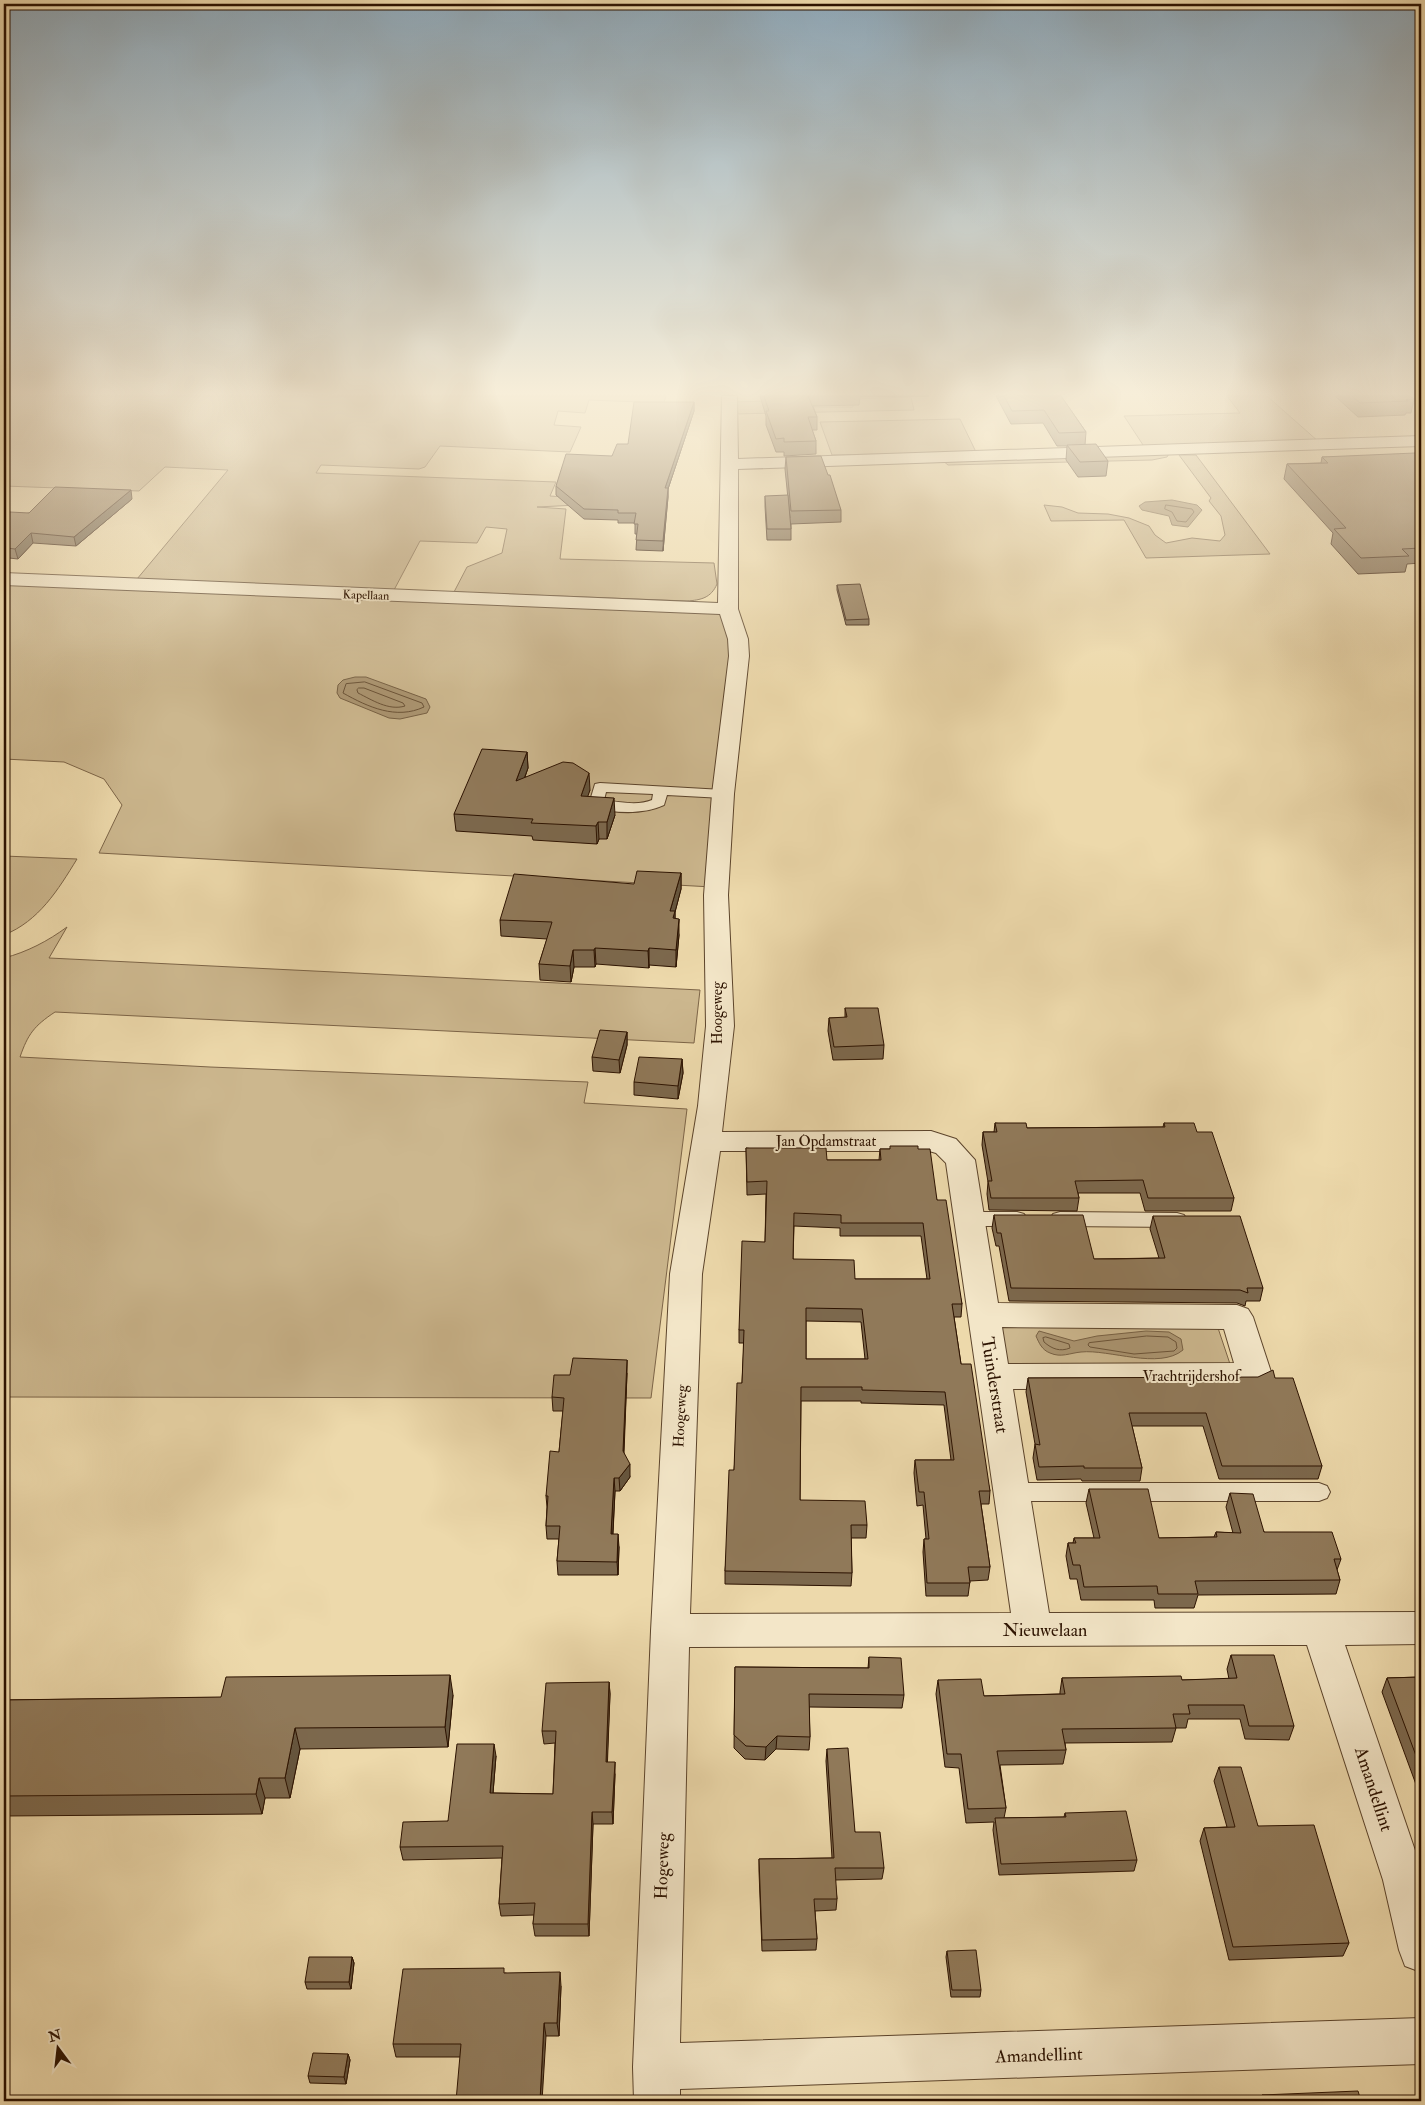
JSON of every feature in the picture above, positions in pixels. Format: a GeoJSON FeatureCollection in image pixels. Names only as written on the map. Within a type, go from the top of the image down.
{"type":"FeatureCollection","features":[{"type":"Feature","properties":{"kind":"street","name":"Hoogeweg"},"geometry":{"type":"LineString","coordinates":[[670,1631],[686,1274],[706,1142],[720,1026],[716,895],[724,794],[739,656],[738,639],[728,609],[729,494]]}},
{"type":"Feature","properties":{"kind":"street","name":"Kapellaan"},"geometry":{"type":"LineString","coordinates":[[4,579],[728,609]]}},
{"type":"Feature","properties":{"kind":"street","name":"Jan Opdamstraat"},"geometry":{"type":"LineString","coordinates":[[706,1142],[931,1141],[946,1146]]}},
{"type":"Feature","properties":{"kind":"street","name":"Tuinderstraat"},"geometry":{"type":"LineString","coordinates":[[946,1146],[960,1160],[1033,1630]]}},
{"type":"Feature","properties":{"kind":"street","name":"Vrachtrijdershof"},"geometry":{"type":"LineString","coordinates":[[984,1315],[1237,1317],[1255,1375],[994,1377]]}},
{"type":"Feature","properties":{"kind":"street","name":"Nieuwelaan"},"geometry":{"type":"LineString","coordinates":[[670,1631],[1321,1630],[1421,1628]]}},
{"type":"Feature","properties":{"kind":"street","name":"Amandellint"},"geometry":{"type":"LineString","coordinates":[[1321,1630],[1404,1880],[1421,1950]]}},
{"type":"Feature","properties":{"kind":"street","name":"Hogeweg"},"geometry":{"type":"LineString","coordinates":[[656,2084],[670,1631]]}},
{"type":"Feature","properties":{"kind":"street","name":"Amandellint"},"geometry":{"type":"LineString","coordinates":[[656,2084],[1421,2042]]}},
{"type":"Feature","properties":{"kind":"lane"},"geometry":{"type":"LineString","coordinates":[[661,790],[724,794]]}},
{"type":"Feature","properties":{"kind":"lane"},"geometry":{"type":"LineString","coordinates":[[970,1219],[1196,1220]]}},
{"type":"Feature","properties":{"kind":"lane"},"geometry":{"type":"LineString","coordinates":[[1012,1492],[1319,1492]]}},
{"type":"Feature","properties":{"kind":"shaded area"},"geometry":{"type":"Polygon","coordinates":[[[208,494],[551,494],[550,496],[613,500],[578,505],[537,507],[566,509],[560,559],[714,563],[717,584],[709,595],[697,600],[687,601],[454,592],[467,567],[502,553],[507,529],[486,527],[477,543],[420,541],[394,590],[137,579],[208,494]]]}},
{"type":"Feature","properties":{"kind":"shaded area"},"geometry":{"type":"Polygon","coordinates":[[[1208,494],[1225,494],[1270,554],[1146,558],[1124,520],[1051,521],[1044,505],[1062,507],[1078,513],[1108,514],[1129,518],[1149,526],[1155,535],[1166,543],[1192,538],[1220,541],[1225,535],[1221,516],[1209,501],[1211,498],[1208,494]]]}},
{"type":"Feature","properties":{"kind":"shaded area"},"geometry":{"type":"Polygon","coordinates":[[[4,580],[723,613],[732,655],[712,887],[99,853],[122,805],[104,779],[64,762],[4,759],[4,580]]]}},
{"type":"Feature","properties":{"kind":"shaded area"},"geometry":{"type":"Polygon","coordinates":[[[4,856],[77,859],[55,893],[37,913],[28,922],[4,935],[4,856]]]}},
{"type":"Feature","properties":{"kind":"shaded area"},"geometry":{"type":"Polygon","coordinates":[[[67,927],[49,958],[700,990],[694,1043],[55,1012],[33,1031],[20,1057],[210,1067],[588,1082],[584,1103],[687,1109],[651,1398],[4,1397],[4,958],[37,946],[67,927]]]}},
{"type":"Feature","properties":{"kind":"shaded area"},"geometry":{"type":"Polygon","coordinates":[[[1000,1322],[1217,1325],[1231,1367],[1007,1365],[1000,1322]]]}},
{"type":"Feature","properties":{"kind":"water"},"geometry":{"type":"Polygon","coordinates":[[[1172,500],[1197,505],[1202,510],[1188,527],[1172,525],[1169,516],[1142,510],[1139,506],[1145,502],[1172,500]]]}},
{"type":"Feature","properties":{"kind":"water"},"geometry":{"type":"Polygon","coordinates":[[[366,677],[426,699],[430,707],[427,713],[400,719],[389,718],[340,698],[337,693],[338,685],[343,680],[366,677]]]}},
{"type":"Feature","properties":{"kind":"water"},"geometry":{"type":"Polygon","coordinates":[[[1039,1331],[1074,1341],[1097,1336],[1146,1331],[1169,1332],[1181,1339],[1183,1350],[1173,1356],[1148,1359],[1092,1352],[1058,1355],[1047,1352],[1041,1346],[1036,1336],[1039,1331]]]}},
{"type":"Feature","properties":{"kind":"building"},"geometry":{"type":"Polygon","coordinates":[[[48,494],[126,494],[74,537],[31,533],[15,549],[7,548],[4,551],[4,518],[10,512],[29,513],[48,494]]]}},
{"type":"Feature","properties":{"kind":"building"},"geometry":{"type":"Polygon","coordinates":[[[566,494],[667,494],[663,541],[636,540],[638,524],[634,524],[636,513],[618,513],[618,510],[584,509],[566,494]]]}},
{"type":"Feature","properties":{"kind":"building"},"geometry":{"type":"Polygon","coordinates":[[[789,494],[836,494],[841,510],[791,511],[789,494]]]}},
{"type":"Feature","properties":{"kind":"building"},"geometry":{"type":"Polygon","coordinates":[[[1315,494],[1421,494],[1421,548],[1402,549],[1409,556],[1361,558],[1334,529],[1346,528],[1315,494]]]}},
{"type":"Feature","properties":{"kind":"building"},"geometry":{"type":"Polygon","coordinates":[[[788,495],[791,529],[767,529],[765,496],[788,495]]]}},
{"type":"Feature","properties":{"kind":"building"},"geometry":{"type":"Polygon","coordinates":[[[860,584],[869,619],[846,620],[837,585],[860,584]]]}},
{"type":"Feature","properties":{"kind":"building"},"geometry":{"type":"Polygon","coordinates":[[[482,749],[527,752],[516,781],[563,762],[573,763],[589,773],[581,796],[614,798],[607,822],[598,822],[596,826],[531,823],[533,819],[454,814],[482,749]]]}},
{"type":"Feature","properties":{"kind":"building"},"geometry":{"type":"Polygon","coordinates":[[[637,871],[681,873],[670,911],[675,911],[673,918],[679,919],[676,950],[649,948],[648,951],[595,948],[594,950],[573,950],[570,966],[539,964],[552,922],[500,920],[514,874],[634,884],[637,871]]]}},
{"type":"Feature","properties":{"kind":"building"},"geometry":{"type":"Polygon","coordinates":[[[845,1008],[878,1008],[884,1045],[834,1047],[829,1018],[847,1017],[845,1008]]]}},
{"type":"Feature","properties":{"kind":"building"},"geometry":{"type":"Polygon","coordinates":[[[600,1030],[627,1032],[619,1060],[592,1057],[600,1030]]]}},
{"type":"Feature","properties":{"kind":"building"},"geometry":{"type":"Polygon","coordinates":[[[639,1057],[682,1059],[678,1086],[634,1082],[639,1057]]]}},
{"type":"Feature","properties":{"kind":"building"},"geometry":{"type":"Polygon","coordinates":[[[995,1123],[1026,1123],[1027,1128],[1165,1127],[1164,1123],[1194,1123],[1197,1132],[1212,1132],[1234,1198],[1148,1198],[1143,1180],[1075,1181],[1079,1198],[991,1198],[988,1181],[992,1181],[983,1132],[997,1132],[995,1123]]]}},
{"type":"Feature","properties":{"kind":"building"},"geometry":{"type":"Polygon","coordinates":[[[890,1146],[918,1146],[918,1149],[930,1149],[937,1200],[946,1200],[962,1304],[952,1304],[961,1364],[971,1364],[990,1491],[979,1491],[990,1567],[968,1567],[970,1583],[927,1583],[924,1539],[929,1539],[924,1492],[919,1492],[915,1460],[954,1460],[945,1392],[862,1390],[862,1387],[801,1387],[800,1500],[865,1501],[867,1525],[851,1525],[852,1573],[725,1571],[729,1470],[734,1470],[737,1383],[742,1383],[744,1330],[739,1330],[742,1241],[765,1242],[767,1181],[747,1182],[746,1148],[826,1148],[827,1160],[881,1160],[880,1149],[890,1149],[890,1146]],[[794,1213],[793,1259],[854,1260],[855,1279],[930,1279],[923,1223],[841,1223],[841,1215],[794,1213]],[[806,1308],[806,1359],[868,1359],[862,1309],[806,1308]]]}},
{"type":"Feature","properties":{"kind":"building"},"geometry":{"type":"Polygon","coordinates":[[[994,1215],[1083,1215],[1094,1259],[1165,1258],[1153,1216],[1240,1216],[1263,1288],[1247,1288],[1248,1293],[1240,1290],[1011,1288],[1001,1233],[997,1233],[994,1215]]]}},
{"type":"Feature","properties":{"kind":"building"},"geometry":{"type":"Polygon","coordinates":[[[573,1358],[627,1360],[623,1451],[630,1464],[619,1478],[614,1478],[611,1534],[618,1534],[617,1562],[557,1561],[560,1526],[546,1526],[548,1496],[546,1496],[550,1451],[559,1452],[564,1398],[552,1397],[554,1375],[570,1375],[573,1358]]]}},
{"type":"Feature","properties":{"kind":"building"},"geometry":{"type":"Polygon","coordinates":[[[1273,1370],[1275,1378],[1293,1378],[1322,1466],[1222,1466],[1206,1413],[1129,1413],[1142,1468],[1039,1467],[1035,1444],[1040,1445],[1028,1378],[1258,1377],[1273,1370]]]}},
{"type":"Feature","properties":{"kind":"building"},"geometry":{"type":"Polygon","coordinates":[[[1089,1489],[1148,1489],[1159,1538],[1217,1537],[1216,1532],[1241,1533],[1230,1493],[1253,1494],[1264,1532],[1332,1532],[1341,1559],[1334,1559],[1340,1580],[1195,1581],[1198,1594],[1158,1594],[1157,1586],[1084,1587],[1080,1565],[1073,1565],[1068,1543],[1076,1543],[1074,1538],[1100,1538],[1089,1489]]]}},
{"type":"Feature","properties":{"kind":"building"},"geometry":{"type":"Polygon","coordinates":[[[1231,1655],[1274,1655],[1294,1726],[1249,1726],[1244,1705],[1188,1705],[1190,1714],[1173,1714],[1176,1728],[1062,1729],[1066,1750],[997,1751],[1006,1808],[968,1809],[961,1754],[947,1754],[938,1680],[981,1679],[984,1696],[1065,1694],[1062,1678],[1181,1676],[1182,1680],[1237,1678],[1231,1655]]]}},
{"type":"Feature","properties":{"kind":"building"},"geometry":{"type":"Polygon","coordinates":[[[869,1657],[901,1658],[904,1695],[809,1694],[810,1737],[777,1736],[766,1747],[746,1746],[734,1735],[735,1667],[869,1668],[869,1657]]]}},
{"type":"Feature","properties":{"kind":"building"},"geometry":{"type":"Polygon","coordinates":[[[450,1675],[445,1727],[295,1728],[285,1778],[259,1778],[256,1794],[4,1796],[4,1700],[221,1697],[226,1677],[450,1675]]]}},
{"type":"Feature","properties":{"kind":"building"},"geometry":{"type":"Polygon","coordinates":[[[1421,1677],[1421,1769],[1387,1678],[1421,1677]]]}},
{"type":"Feature","properties":{"kind":"building"},"geometry":{"type":"Polygon","coordinates":[[[609,1682],[606,1762],[615,1762],[612,1812],[592,1812],[588,1924],[533,1924],[535,1903],[499,1904],[503,1846],[400,1847],[403,1822],[448,1821],[457,1744],[494,1744],[490,1793],[553,1794],[556,1731],[542,1731],[546,1683],[609,1682]]]}},
{"type":"Feature","properties":{"kind":"building"},"geometry":{"type":"Polygon","coordinates":[[[848,1748],[855,1832],[880,1832],[884,1868],[835,1868],[837,1899],[814,1899],[817,1939],[762,1940],[759,1859],[834,1858],[827,1749],[848,1748]]]}},
{"type":"Feature","properties":{"kind":"building"},"geometry":{"type":"Polygon","coordinates":[[[1219,1767],[1241,1767],[1258,1826],[1314,1825],[1349,1943],[1233,1947],[1204,1828],[1235,1827],[1219,1767]]]}},
{"type":"Feature","properties":{"kind":"building"},"geometry":{"type":"Polygon","coordinates":[[[1126,1811],[1137,1860],[1001,1864],[995,1818],[1066,1817],[1065,1813],[1126,1811]]]}},
{"type":"Feature","properties":{"kind":"building"},"geometry":{"type":"Polygon","coordinates":[[[976,1950],[981,1990],[952,1990],[947,1951],[976,1950]]]}},
{"type":"Feature","properties":{"kind":"building"},"geometry":{"type":"Polygon","coordinates":[[[309,1957],[352,1957],[349,1982],[305,1982],[309,1957]]]}},
{"type":"Feature","properties":{"kind":"building"},"geometry":{"type":"Polygon","coordinates":[[[504,1968],[504,1973],[560,1972],[557,2023],[544,2023],[540,2101],[456,2101],[461,2044],[393,2044],[403,1969],[504,1968]]]}},
{"type":"Feature","properties":{"kind":"building"},"geometry":{"type":"Polygon","coordinates":[[[313,2053],[348,2054],[344,2077],[308,2076],[313,2053]]]}},
{"type":"Feature","properties":{"kind":"building"},"geometry":{"type":"Polygon","coordinates":[[[1358,2091],[1361,2101],[1263,2101],[1262,2095],[1358,2091]]]}}]}
